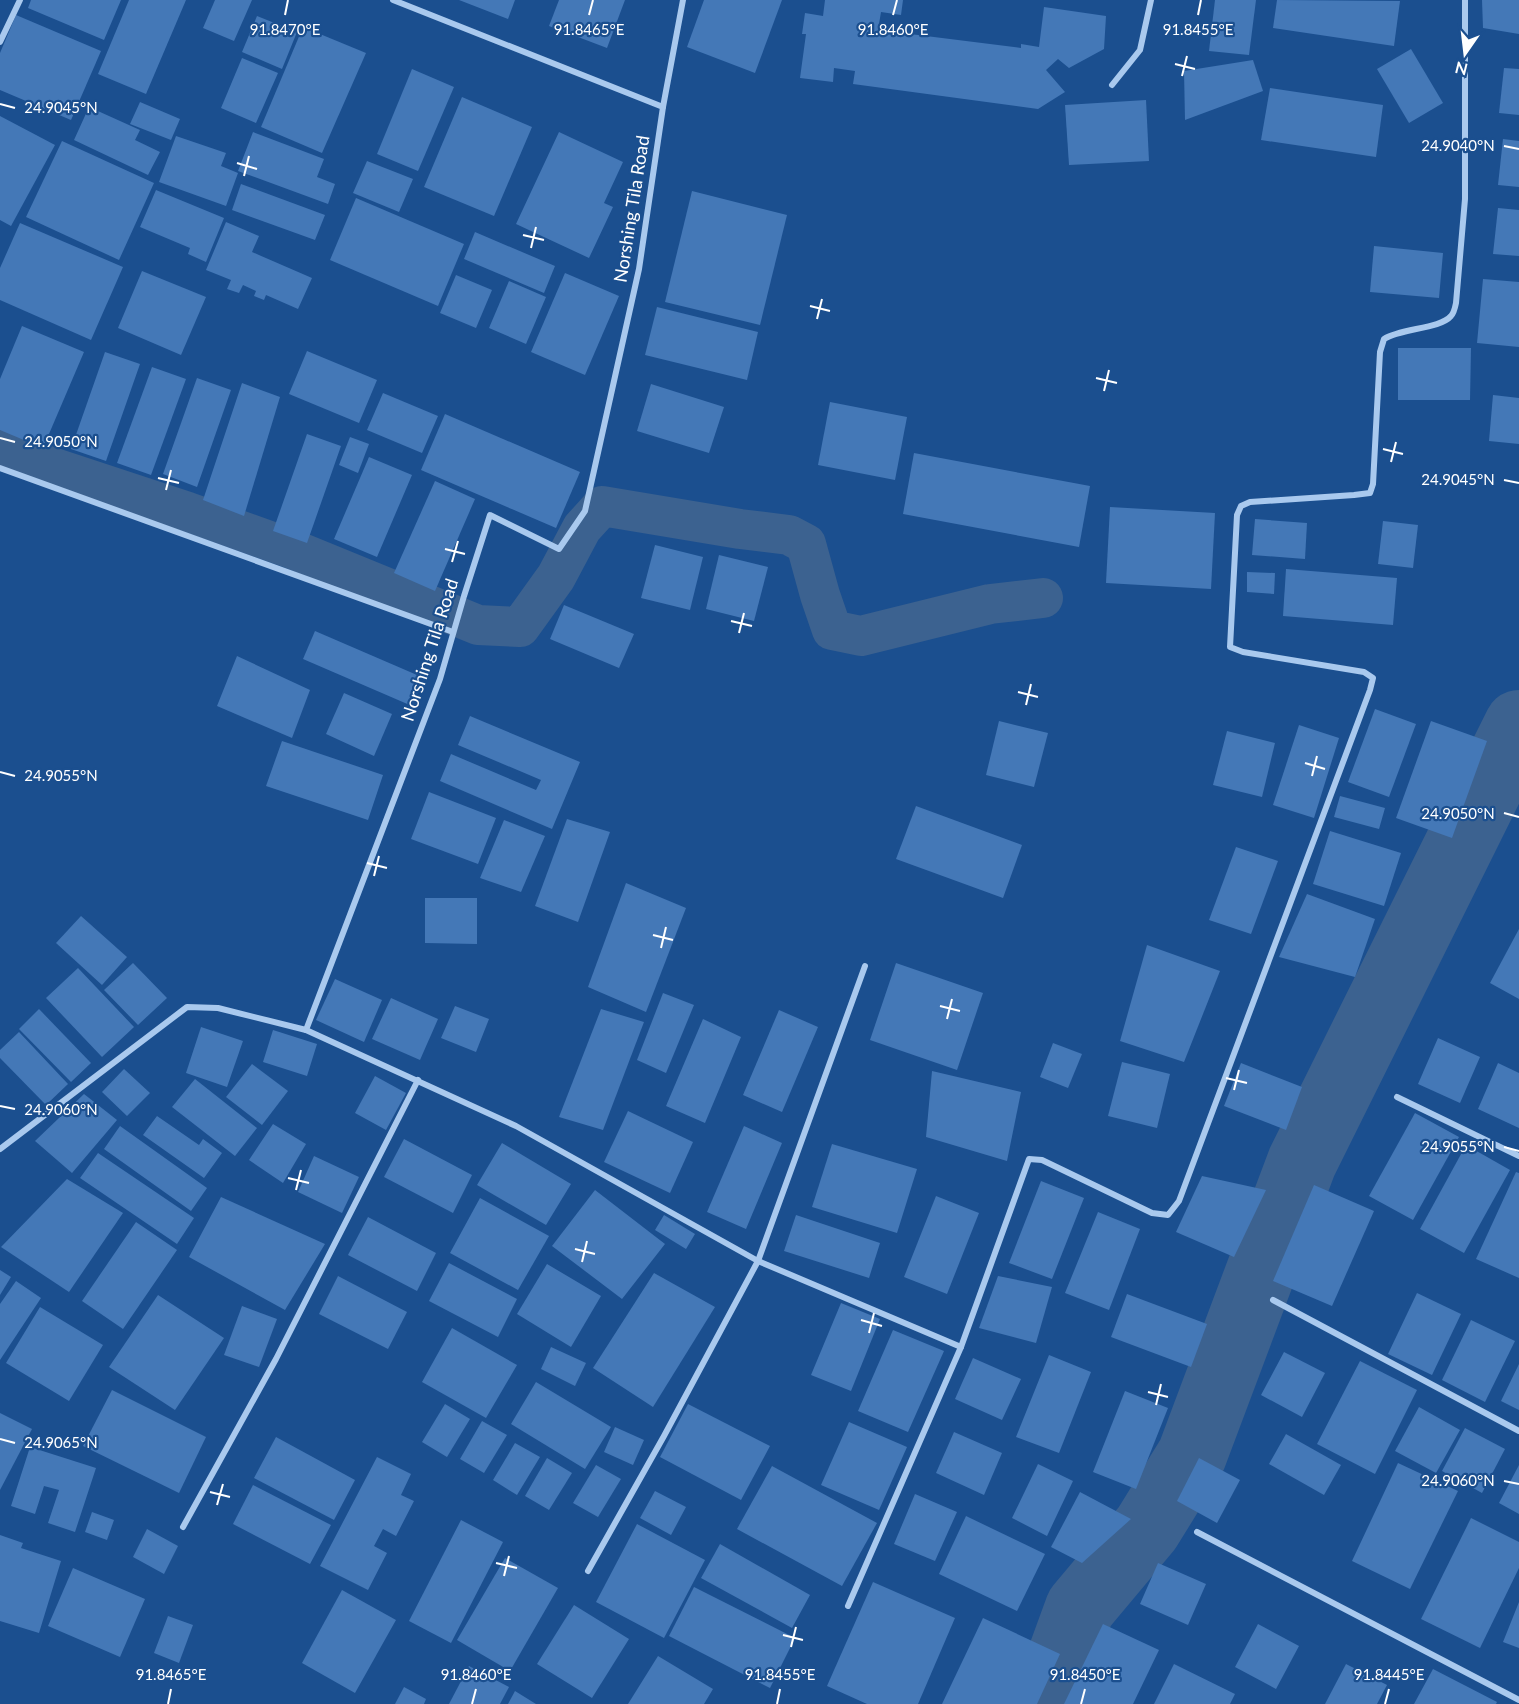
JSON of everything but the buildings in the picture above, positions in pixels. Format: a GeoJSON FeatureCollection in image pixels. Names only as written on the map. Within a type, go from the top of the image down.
{"type":"FeatureCollection","features":[{"type":"Feature","properties":{"kind":"street"},"geometry":{"type":"LineString","coordinates":[[0,42],[20,0]]}},
{"type":"Feature","properties":{"kind":"street"},"geometry":{"type":"LineString","coordinates":[[393,0],[663,107],[683,0]]}},
{"type":"Feature","properties":{"kind":"street"},"geometry":{"type":"LineString","coordinates":[[1112,85],[1140,50],[1151,0]]}},
{"type":"Feature","properties":{"kind":"street"},"geometry":{"type":"LineString","coordinates":[[848,1606],[961,1347],[1029,1159],[1042,1160],[1152,1213],[1168,1215],[1179,1201],[1370,690],[1372,678],[1364,672],[1243,652],[1230,647],[1237,515],[1241,506],[1250,502],[1370,493],[1373,484],[1380,352],[1384,339],[1393,333],[1444,322],[1453,315],[1465,199],[1466,0]]}},
{"type":"Feature","properties":{"kind":"street","name":"Norshing Tila Road"},"geometry":{"type":"LineString","coordinates":[[306,1030],[440,679],[453,630],[490,515],[559,549],[585,511],[639,269],[663,107]]}},
{"type":"Feature","properties":{"kind":"street"},"geometry":{"type":"LineString","coordinates":[[0,468],[453,630]]}},
{"type":"Feature","properties":{"kind":"street"},"geometry":{"type":"LineString","coordinates":[[588,1571],[758,1262],[866,966]]}},
{"type":"Feature","properties":{"kind":"street"},"geometry":{"type":"LineString","coordinates":[[0,1149],[188,1007],[218,1008],[306,1030],[418,1080],[516,1126],[758,1262],[961,1347]]}},
{"type":"Feature","properties":{"kind":"street"},"geometry":{"type":"LineString","coordinates":[[183,1527],[276,1359],[418,1080]]}},
{"type":"Feature","properties":{"kind":"street"},"geometry":{"type":"LineString","coordinates":[[1397,1097],[1519,1156]]}},
{"type":"Feature","properties":{"kind":"street"},"geometry":{"type":"LineString","coordinates":[[1273,1300],[1519,1431]]}},
{"type":"Feature","properties":{"kind":"street"},"geometry":{"type":"LineString","coordinates":[[1197,1532],[1519,1700]]}},
{"type":"Feature","properties":{"kind":"waterway"},"geometry":{"type":"LineString","coordinates":[[0,450],[292,549],[478,625],[520,627],[556,577],[582,528],[602,506],[789,535],[806,544],[832,630],[861,636],[990,604],[1043,598]]}},
{"type":"Feature","properties":{"kind":"waterway"},"geometry":{"type":"LineString","coordinates":[[1045,1704],[1080,1608],[1147,1528],[1192,1455],[1302,1162],[1519,725]]}}]}
